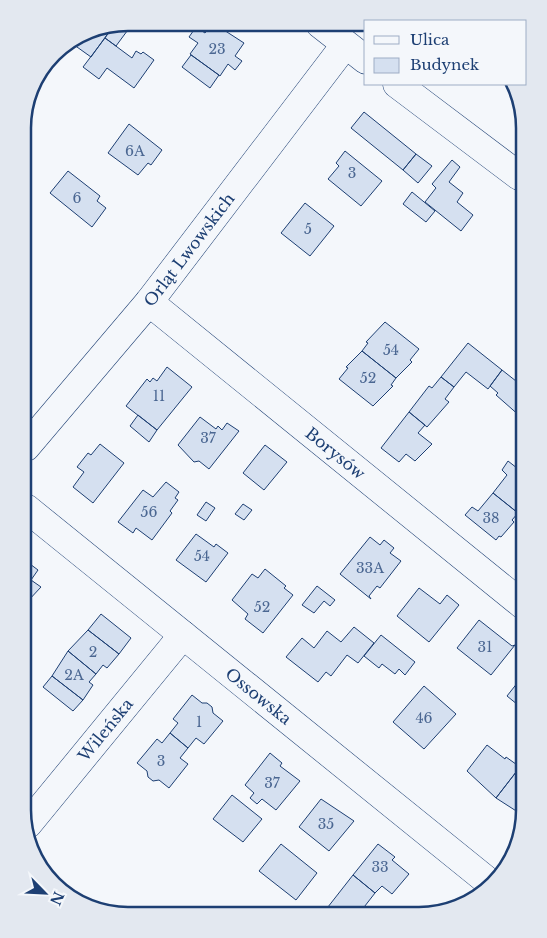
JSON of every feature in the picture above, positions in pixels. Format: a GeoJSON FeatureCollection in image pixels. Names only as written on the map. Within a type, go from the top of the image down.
{"type":"FeatureCollection","features":[{"type":"Feature","properties":{"kind":"street"},"geometry":{"type":"LineString","coordinates":[[329,31],[355,52]]}},
{"type":"Feature","properties":{"kind":"street","name":"Orląt Lwowskich"},"geometry":{"type":"LineString","coordinates":[[31,441],[149,302],[355,52]]}},
{"type":"Feature","properties":{"kind":"street"},"geometry":{"type":"LineString","coordinates":[[398,85],[516,174]]}},
{"type":"Feature","properties":{"kind":"street","name":"Borysów"},"geometry":{"type":"LineString","coordinates":[[149,302],[516,598]]}},
{"type":"Feature","properties":{"kind":"street","name":"Ossowska"},"geometry":{"type":"LineString","coordinates":[[31,512],[486,880]]}},
{"type":"Feature","properties":{"kind":"street","name":"Wileńska"},"geometry":{"type":"LineString","coordinates":[[32,820],[184,635]]}},
{"type":"Feature","properties":{"kind":"building"},"geometry":{"type":"Polygon","coordinates":[[[127,31],[116,46],[105,38],[108,34],[127,31]]]}},
{"type":"Feature","properties":{"kind":"building"},"geometry":{"type":"Polygon","coordinates":[[[193,31],[205,33],[207,31],[225,31],[244,43],[235,56],[242,61],[235,70],[228,64],[220,76],[190,54],[198,43],[189,37],[193,31]]]}},
{"type":"Feature","properties":{"kind":"building"},"geometry":{"type":"Polygon","coordinates":[[[108,34],[91,57],[76,46],[97,36],[108,34]]]}},
{"type":"Feature","properties":{"kind":"building"},"geometry":{"type":"Polygon","coordinates":[[[105,38],[132,58],[136,51],[141,54],[143,52],[154,60],[134,88],[107,68],[99,79],[83,67],[105,38]]]}},
{"type":"Feature","properties":{"kind":"building"},"geometry":{"type":"Polygon","coordinates":[[[191,55],[219,75],[210,88],[182,67],[191,55]]]}},
{"type":"Feature","properties":{"kind":"building"},"geometry":{"type":"Polygon","coordinates":[[[364,112],[416,154],[403,170],[351,128],[364,112]]]}},
{"type":"Feature","properties":{"kind":"building"},"geometry":{"type":"Polygon","coordinates":[[[129,124],[162,150],[151,165],[148,163],[138,175],[108,153],[129,124]]]}},
{"type":"Feature","properties":{"kind":"building"},"geometry":{"type":"Polygon","coordinates":[[[345,151],[382,181],[361,206],[328,179],[339,166],[336,163],[345,151]]]}},
{"type":"Feature","properties":{"kind":"building"},"geometry":{"type":"Polygon","coordinates":[[[416,154],[432,166],[418,183],[403,170],[416,154]]]}},
{"type":"Feature","properties":{"kind":"building"},"geometry":{"type":"Polygon","coordinates":[[[452,160],[460,167],[449,182],[463,193],[457,202],[473,215],[461,231],[425,202],[436,188],[432,184],[452,160]]]}},
{"type":"Feature","properties":{"kind":"building"},"geometry":{"type":"Polygon","coordinates":[[[68,171],[100,196],[97,201],[106,208],[92,227],[50,193],[68,171]]]}},
{"type":"Feature","properties":{"kind":"building"},"geometry":{"type":"Polygon","coordinates":[[[412,192],[435,211],[426,222],[403,204],[412,192]]]}},
{"type":"Feature","properties":{"kind":"building"},"geometry":{"type":"Polygon","coordinates":[[[305,203],[334,226],[310,256],[281,233],[305,203]]]}},
{"type":"Feature","properties":{"kind":"building"},"geometry":{"type":"Polygon","coordinates":[[[385,322],[419,349],[410,360],[412,362],[396,378],[362,351],[368,343],[366,342],[385,322]]]}},
{"type":"Feature","properties":{"kind":"building"},"geometry":{"type":"Polygon","coordinates":[[[468,343],[502,370],[488,389],[466,372],[454,387],[441,377],[468,343]]]}},
{"type":"Feature","properties":{"kind":"building"},"geometry":{"type":"Polygon","coordinates":[[[362,351],[396,378],[391,385],[393,386],[373,406],[339,379],[348,368],[346,367],[362,351]]]}},
{"type":"Feature","properties":{"kind":"building"},"geometry":{"type":"Polygon","coordinates":[[[167,367],[192,387],[157,430],[126,406],[147,379],[150,382],[153,378],[157,381],[167,367]]]}},
{"type":"Feature","properties":{"kind":"building"},"geometry":{"type":"Polygon","coordinates":[[[502,370],[516,381],[516,413],[496,395],[498,393],[490,386],[502,370]]]}},
{"type":"Feature","properties":{"kind":"building"},"geometry":{"type":"Polygon","coordinates":[[[441,377],[454,387],[445,399],[449,402],[427,427],[409,412],[429,386],[432,388],[441,377]]]}},
{"type":"Feature","properties":{"kind":"building"},"geometry":{"type":"Polygon","coordinates":[[[409,412],[425,425],[418,433],[432,444],[415,461],[406,454],[399,462],[381,448],[409,412]]]}},
{"type":"Feature","properties":{"kind":"building"},"geometry":{"type":"Polygon","coordinates":[[[138,415],[157,430],[149,442],[130,426],[138,415]]]}},
{"type":"Feature","properties":{"kind":"building"},"geometry":{"type":"Polygon","coordinates":[[[200,417],[216,429],[218,426],[222,430],[227,423],[239,431],[209,469],[199,461],[194,462],[178,445],[200,417]]]}},
{"type":"Feature","properties":{"kind":"building"},"geometry":{"type":"Polygon","coordinates":[[[100,444],[124,463],[93,503],[73,487],[84,472],[77,467],[88,453],[91,455],[100,444]]]}},
{"type":"Feature","properties":{"kind":"building"},"geometry":{"type":"Polygon","coordinates":[[[265,445],[287,462],[264,490],[243,473],[265,445]]]}},
{"type":"Feature","properties":{"kind":"building"},"geometry":{"type":"Polygon","coordinates":[[[508,461],[516,467],[516,511],[493,493],[507,475],[502,470],[508,461]]]}},
{"type":"Feature","properties":{"kind":"building"},"geometry":{"type":"Polygon","coordinates":[[[166,482],[179,492],[175,498],[178,500],[170,511],[172,513],[152,540],[136,528],[133,533],[118,522],[143,490],[153,497],[166,482]]]}},
{"type":"Feature","properties":{"kind":"building"},"geometry":{"type":"Polygon","coordinates":[[[493,493],[516,511],[516,515],[512,520],[514,522],[496,540],[465,515],[472,507],[478,511],[493,493]]]}},
{"type":"Feature","properties":{"kind":"building"},"geometry":{"type":"Polygon","coordinates":[[[206,502],[215,508],[206,521],[197,515],[206,502]]]}},
{"type":"Feature","properties":{"kind":"building"},"geometry":{"type":"Polygon","coordinates":[[[243,504],[252,510],[244,520],[235,514],[243,504]]]}},
{"type":"Feature","properties":{"kind":"building"},"geometry":{"type":"Polygon","coordinates":[[[196,534],[214,547],[216,544],[228,553],[206,582],[176,560],[196,534]]]}},
{"type":"Feature","properties":{"kind":"building"},"geometry":{"type":"Polygon","coordinates":[[[370,537],[380,545],[384,540],[394,548],[390,553],[401,561],[380,588],[377,586],[369,596],[371,599],[340,574],[370,537]]]}},
{"type":"Feature","properties":{"kind":"building"},"geometry":{"type":"Polygon","coordinates":[[[31,565],[38,570],[31,580],[31,565]]]}},
{"type":"Feature","properties":{"kind":"building"},"geometry":{"type":"Polygon","coordinates":[[[265,569],[286,586],[284,588],[293,595],[263,633],[245,619],[248,614],[232,600],[252,574],[258,578],[265,569]]]}},
{"type":"Feature","properties":{"kind":"building"},"geometry":{"type":"Polygon","coordinates":[[[31,580],[41,587],[31,598],[31,580]]]}},
{"type":"Feature","properties":{"kind":"building"},"geometry":{"type":"Polygon","coordinates":[[[317,586],[335,600],[330,606],[324,601],[314,613],[302,605],[317,586]]]}},
{"type":"Feature","properties":{"kind":"building"},"geometry":{"type":"Polygon","coordinates":[[[419,588],[440,604],[447,595],[459,605],[429,642],[397,616],[419,588]]]}},
{"type":"Feature","properties":{"kind":"building"},"geometry":{"type":"Polygon","coordinates":[[[101,614],[131,638],[119,654],[88,630],[101,614]]]}},
{"type":"Feature","properties":{"kind":"building"},"geometry":{"type":"Polygon","coordinates":[[[479,620],[512,646],[515,645],[491,675],[457,648],[479,620]]]}},
{"type":"Feature","properties":{"kind":"building"},"geometry":{"type":"Polygon","coordinates":[[[354,627],[374,643],[358,663],[347,655],[331,676],[326,672],[318,682],[286,657],[302,638],[314,648],[327,631],[341,642],[354,627]]]}},
{"type":"Feature","properties":{"kind":"building"},"geometry":{"type":"Polygon","coordinates":[[[88,630],[119,654],[107,668],[103,665],[96,674],[68,651],[88,630]]]}},
{"type":"Feature","properties":{"kind":"building"},"geometry":{"type":"Polygon","coordinates":[[[381,635],[415,662],[405,675],[399,669],[395,674],[382,664],[379,668],[364,656],[381,635]]]}},
{"type":"Feature","properties":{"kind":"building"},"geometry":{"type":"Polygon","coordinates":[[[68,651],[96,674],[89,682],[93,685],[83,700],[52,676],[68,651]]]}},
{"type":"Feature","properties":{"kind":"building"},"geometry":{"type":"Polygon","coordinates":[[[52,676],[83,700],[73,711],[43,687],[52,676]]]}},
{"type":"Feature","properties":{"kind":"building"},"geometry":{"type":"Polygon","coordinates":[[[516,685],[516,703],[507,696],[516,685]]]}},
{"type":"Feature","properties":{"kind":"building"},"geometry":{"type":"Polygon","coordinates":[[[424,686],[456,714],[424,749],[393,722],[424,686]]]}},
{"type":"Feature","properties":{"kind":"building"},"geometry":{"type":"Polygon","coordinates":[[[192,695],[202,703],[207,703],[212,707],[213,713],[223,721],[204,744],[196,738],[188,748],[170,733],[178,723],[173,719],[192,695]]]}},
{"type":"Feature","properties":{"kind":"building"},"geometry":{"type":"Polygon","coordinates":[[[170,733],[188,748],[180,758],[188,764],[169,788],[159,780],[153,781],[148,777],[147,771],[137,763],[157,739],[162,743],[170,733]]]}},
{"type":"Feature","properties":{"kind":"building"},"geometry":{"type":"Polygon","coordinates":[[[487,745],[505,759],[506,757],[516,764],[516,772],[496,798],[467,771],[487,745]]]}},
{"type":"Feature","properties":{"kind":"building"},"geometry":{"type":"Polygon","coordinates":[[[270,753],[282,763],[280,766],[300,781],[276,810],[262,799],[257,804],[250,798],[254,793],[245,785],[270,753]]]}},
{"type":"Feature","properties":{"kind":"building"},"geometry":{"type":"Polygon","coordinates":[[[516,772],[516,811],[496,798],[516,772]]]}},
{"type":"Feature","properties":{"kind":"building"},"geometry":{"type":"Polygon","coordinates":[[[232,795],[262,819],[243,842],[213,819],[232,795]]]}},
{"type":"Feature","properties":{"kind":"building"},"geometry":{"type":"Polygon","coordinates":[[[321,799],[354,821],[329,851],[299,827],[321,799]]]}},
{"type":"Feature","properties":{"kind":"building"},"geometry":{"type":"Polygon","coordinates":[[[281,844],[317,873],[296,900],[259,871],[281,844]]]}},
{"type":"Feature","properties":{"kind":"building"},"geometry":{"type":"Polygon","coordinates":[[[378,844],[395,857],[392,860],[409,874],[392,894],[382,886],[375,893],[353,875],[378,844]]]}},
{"type":"Feature","properties":{"kind":"building"},"geometry":{"type":"Polygon","coordinates":[[[353,875],[375,893],[364,907],[328,907],[353,875]]]}}]}
